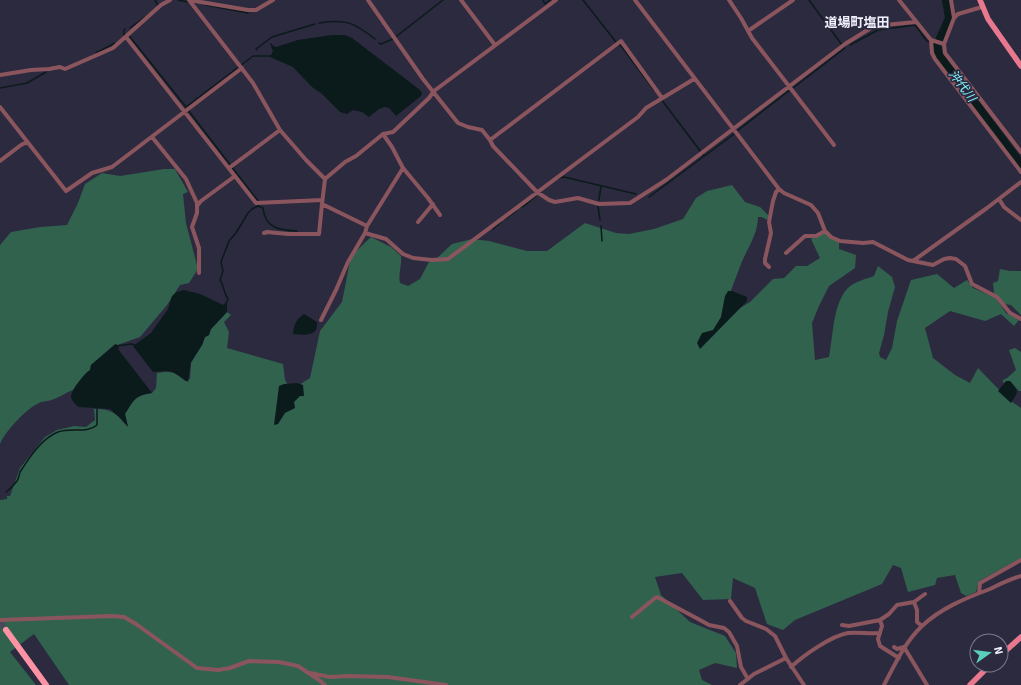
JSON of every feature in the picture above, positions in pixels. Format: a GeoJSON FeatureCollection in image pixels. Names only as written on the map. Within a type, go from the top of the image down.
{"type":"FeatureCollection","features":[{"type":"Feature","properties":{"kind":"highway"},"geometry":{"type":"LineString","coordinates":[[6,630],[46,685]]}},
{"type":"Feature","properties":{"kind":"main road"},"geometry":{"type":"LineString","coordinates":[[980,0],[988,19],[1021,66]]}},
{"type":"Feature","properties":{"kind":"main road"},"geometry":{"type":"LineString","coordinates":[[1009,648],[1021,637]]}},
{"type":"Feature","properties":{"kind":"main road"},"geometry":{"type":"LineString","coordinates":[[970,685],[982,673]]}},
{"type":"Feature","properties":{"kind":"street"},"geometry":{"type":"LineString","coordinates":[[0,75],[60,67],[65,69],[113,48],[161,5],[170,0]]}},
{"type":"Feature","properties":{"kind":"street"},"geometry":{"type":"LineString","coordinates":[[188,0],[256,10],[265,2],[273,0]]}},
{"type":"Feature","properties":{"kind":"street"},"geometry":{"type":"LineString","coordinates":[[188,0],[253,83],[280,130],[325,179]]}},
{"type":"Feature","properties":{"kind":"street"},"geometry":{"type":"LineString","coordinates":[[368,0],[423,78],[458,123],[482,130],[490,140],[492,146],[537,192],[549,200],[554,202],[578,198],[599,204],[630,204],[666,180],[845,44],[874,26],[916,22]]}},
{"type":"Feature","properties":{"kind":"street"},"geometry":{"type":"LineString","coordinates":[[462,0],[495,45]]}},
{"type":"Feature","properties":{"kind":"street"},"geometry":{"type":"LineString","coordinates":[[264,233],[319,234],[325,179],[383,134],[393,132],[429,98],[434,91],[556,0]]}},
{"type":"Feature","properties":{"kind":"street"},"geometry":{"type":"LineString","coordinates":[[635,0],[779,189],[784,193],[811,205],[815,209],[826,231],[831,237],[840,241],[863,243],[873,242],[912,261],[933,265],[944,259],[956,259],[965,266],[972,284],[997,297],[1010,314],[1021,319]]}},
{"type":"Feature","properties":{"kind":"street"},"geometry":{"type":"LineString","coordinates":[[729,0],[752,38],[834,145]]}},
{"type":"Feature","properties":{"kind":"street"},"geometry":{"type":"LineString","coordinates":[[748,31],[793,0]]}},
{"type":"Feature","properties":{"kind":"street"},"geometry":{"type":"LineString","coordinates":[[899,0],[932,40],[944,44]]}},
{"type":"Feature","properties":{"kind":"street"},"geometry":{"type":"LineString","coordinates":[[951,0],[954,18]]}},
{"type":"Feature","properties":{"kind":"street"},"geometry":{"type":"LineString","coordinates":[[982,7],[958,14],[954,18],[944,44],[945,53],[1021,152]]}},
{"type":"Feature","properties":{"kind":"street"},"geometry":{"type":"LineString","coordinates":[[126,36],[256,203],[322,202],[367,226]]}},
{"type":"Feature","properties":{"kind":"street"},"geometry":{"type":"LineString","coordinates":[[932,40],[932,53],[935,59],[1021,172]]}},
{"type":"Feature","properties":{"kind":"street"},"geometry":{"type":"LineString","coordinates":[[490,140],[622,41],[662,98]]}},
{"type":"Feature","properties":{"kind":"street"},"geometry":{"type":"LineString","coordinates":[[0,107],[66,191],[92,173],[112,167],[242,68]]}},
{"type":"Feature","properties":{"kind":"street"},"geometry":{"type":"LineString","coordinates":[[365,233],[386,239],[403,254],[413,258],[432,260],[448,259],[638,117],[646,108],[694,79]]}},
{"type":"Feature","properties":{"kind":"street"},"geometry":{"type":"LineString","coordinates":[[229,168],[280,130]]}},
{"type":"Feature","properties":{"kind":"street"},"geometry":{"type":"LineString","coordinates":[[383,134],[403,168],[433,204],[440,215]]}},
{"type":"Feature","properties":{"kind":"street"},"geometry":{"type":"LineString","coordinates":[[152,137],[186,179],[197,206],[197,213],[192,227],[199,248],[199,273]]}},
{"type":"Feature","properties":{"kind":"street"},"geometry":{"type":"LineString","coordinates":[[0,161],[20,145],[27,142]]}},
{"type":"Feature","properties":{"kind":"street"},"geometry":{"type":"LineString","coordinates":[[321,320],[348,262],[365,233],[367,226],[403,168]]}},
{"type":"Feature","properties":{"kind":"street"},"geometry":{"type":"LineString","coordinates":[[197,206],[235,176]]}},
{"type":"Feature","properties":{"kind":"street"},"geometry":{"type":"LineString","coordinates":[[912,261],[1021,182]]}},
{"type":"Feature","properties":{"kind":"street"},"geometry":{"type":"LineString","coordinates":[[769,267],[765,263],[765,259],[770,233],[769,222],[773,201],[776,192],[779,189]]}},
{"type":"Feature","properties":{"kind":"street"},"geometry":{"type":"LineString","coordinates":[[999,199],[1004,207],[1021,220]]}},
{"type":"Feature","properties":{"kind":"street"},"geometry":{"type":"LineString","coordinates":[[418,222],[433,204]]}},
{"type":"Feature","properties":{"kind":"street"},"geometry":{"type":"LineString","coordinates":[[786,252],[804,236],[816,236],[826,231]]}},
{"type":"Feature","properties":{"kind":"street"},"geometry":{"type":"LineString","coordinates":[[979,593],[980,583],[1021,560]]}},
{"type":"Feature","properties":{"kind":"street"},"geometry":{"type":"LineString","coordinates":[[884,685],[904,648],[922,626],[932,618],[946,608],[1021,576]]}},
{"type":"Feature","properties":{"kind":"street"},"geometry":{"type":"LineString","coordinates":[[842,625],[849,626],[880,620],[889,614],[897,605],[914,602],[925,594]]}},
{"type":"Feature","properties":{"kind":"street"},"geometry":{"type":"LineString","coordinates":[[632,616],[657,597],[710,625],[724,628],[729,632],[737,646],[741,668],[748,679]]}},
{"type":"Feature","properties":{"kind":"street"},"geometry":{"type":"LineString","coordinates":[[730,601],[742,618],[766,629],[775,636],[786,658],[804,685]]}},
{"type":"Feature","properties":{"kind":"street"},"geometry":{"type":"LineString","coordinates":[[914,602],[917,610],[917,622],[922,626]]}},
{"type":"Feature","properties":{"kind":"street"},"geometry":{"type":"LineString","coordinates":[[0,620],[112,616],[124,618],[197,668],[218,670],[230,668],[249,661],[279,662],[298,666],[324,685]]}},
{"type":"Feature","properties":{"kind":"street"},"geometry":{"type":"LineString","coordinates":[[880,620],[882,626],[878,639],[880,646],[898,658]]}},
{"type":"Feature","properties":{"kind":"street"},"geometry":{"type":"LineString","coordinates":[[792,667],[804,655],[837,637],[848,633],[880,633]]}},
{"type":"Feature","properties":{"kind":"street"},"geometry":{"type":"LineString","coordinates":[[894,647],[898,649],[904,648]]}},
{"type":"Feature","properties":{"kind":"street"},"geometry":{"type":"LineString","coordinates":[[904,648],[927,685]]}},
{"type":"Feature","properties":{"kind":"street"},"geometry":{"type":"LineString","coordinates":[[740,685],[754,674],[786,658]]}},
{"type":"Feature","properties":{"kind":"street"},"geometry":{"type":"LineString","coordinates":[[307,672],[330,677],[388,677],[446,685]]}},
{"type":"Feature","properties":{"kind":"green space"},"geometry":{"type":"Polygon","coordinates":[[[164,169],[175,169],[188,192],[183,194],[186,223],[198,269],[189,283],[180,285],[167,305],[140,337],[117,345],[115,344],[91,365],[90,370],[73,390],[52,400],[41,402],[30,409],[12,426],[0,444],[0,245],[11,232],[40,227],[67,225],[78,203],[85,184],[102,173],[120,176],[164,169]]]}},
{"type":"Feature","properties":{"kind":"green space"},"geometry":{"type":"Polygon","coordinates":[[[732,185],[745,202],[760,207],[769,216],[767,220],[762,217],[758,217],[758,223],[754,235],[741,264],[724,311],[730,314],[750,302],[773,279],[784,278],[796,266],[807,266],[820,258],[811,239],[825,233],[839,242],[839,249],[856,255],[855,268],[829,286],[812,323],[815,360],[829,357],[834,321],[842,295],[853,284],[874,276],[878,266],[892,277],[895,287],[879,353],[880,357],[886,360],[892,348],[897,321],[911,280],[937,274],[954,288],[967,280],[973,288],[996,298],[1006,313],[1019,320],[1014,326],[1001,314],[985,321],[950,311],[925,328],[933,358],[955,375],[970,383],[978,368],[1008,399],[1021,408],[1021,558],[979,581],[976,592],[966,596],[961,593],[955,575],[937,578],[935,585],[908,592],[901,568],[893,565],[882,584],[795,620],[783,630],[767,624],[755,588],[733,578],[731,599],[703,600],[682,573],[655,577],[661,595],[690,622],[725,636],[736,653],[737,668],[715,663],[699,670],[702,680],[712,685],[69,685],[34,634],[10,652],[36,685],[0,685],[0,500],[7,499],[7,496],[10,496],[20,468],[45,437],[57,430],[74,426],[86,427],[95,420],[94,409],[112,412],[128,426],[125,414],[135,399],[152,393],[156,388],[157,373],[172,372],[185,381],[190,379],[191,363],[205,337],[209,335],[211,329],[227,312],[231,315],[224,322],[229,332],[227,348],[283,364],[285,380],[291,390],[310,378],[320,331],[342,302],[351,256],[371,237],[391,247],[401,256],[399,276],[400,283],[408,286],[420,279],[429,262],[437,258],[452,244],[472,239],[489,241],[527,251],[547,251],[585,223],[616,233],[629,234],[654,229],[683,219],[696,198],[707,191],[732,185]]]}},
{"type":"Feature","properties":{"kind":"green space"},"geometry":{"type":"Polygon","coordinates":[[[1000,269],[1021,271],[1021,315],[1011,305],[1004,304],[994,293],[993,283],[998,281],[1000,269]]]}},
{"type":"Feature","properties":{"kind":"green space"},"geometry":{"type":"Polygon","coordinates":[[[1015,348],[1021,352],[1021,391],[1019,391],[1010,381],[1003,383],[1003,380],[1016,370],[1009,350],[1015,348]]]}},
{"type":"Feature","properties":{"kind":"shaded area"},"geometry":{"type":"Polygon","coordinates":[[[332,35],[345,35],[352,38],[420,90],[422,93],[421,96],[396,116],[389,108],[385,107],[379,109],[369,117],[362,112],[353,110],[347,114],[340,112],[322,94],[312,87],[293,67],[270,57],[273,51],[271,47],[276,47],[298,40],[332,35]]]}},
{"type":"Feature","properties":{"kind":"shaded area"},"geometry":{"type":"Polygon","coordinates":[[[184,290],[200,294],[223,305],[225,303],[227,304],[227,312],[211,329],[209,335],[205,337],[202,345],[191,362],[188,382],[173,372],[153,372],[133,346],[151,333],[168,309],[172,296],[177,292],[184,290]]]}},
{"type":"Feature","properties":{"kind":"shaded area"},"geometry":{"type":"Polygon","coordinates":[[[728,291],[732,291],[747,297],[747,301],[700,349],[697,343],[702,333],[713,330],[721,317],[725,296],[728,291]]]}},
{"type":"Feature","properties":{"kind":"shaded area"},"geometry":{"type":"Polygon","coordinates":[[[304,314],[317,322],[316,330],[310,334],[293,334],[296,322],[304,314]]]}},
{"type":"Feature","properties":{"kind":"shaded area"},"geometry":{"type":"Polygon","coordinates":[[[116,344],[119,348],[118,349],[152,393],[138,397],[131,405],[125,414],[128,427],[110,409],[79,407],[74,403],[71,397],[75,386],[90,370],[91,365],[116,344]]]}},
{"type":"Feature","properties":{"kind":"shaded area"},"geometry":{"type":"Polygon","coordinates":[[[1006,381],[1010,381],[1017,392],[1011,403],[998,391],[1006,381]]]}},
{"type":"Feature","properties":{"kind":"shaded area"},"geometry":{"type":"Polygon","coordinates":[[[297,383],[303,385],[304,396],[300,396],[294,402],[295,408],[285,413],[278,424],[274,425],[279,386],[297,383]]]}},
{"type":"Feature","properties":{"kind":"waterway"},"geometry":{"type":"LineString","coordinates":[[155,0],[158,6]]}},
{"type":"Feature","properties":{"kind":"waterway"},"geometry":{"type":"LineString","coordinates":[[178,0],[188,2]]}},
{"type":"Feature","properties":{"kind":"waterway"},"geometry":{"type":"LineString","coordinates":[[379,43],[381,44],[393,39],[443,0]]}},
{"type":"Feature","properties":{"kind":"waterway"},"geometry":{"type":"LineString","coordinates":[[543,0],[545,4],[550,0]]}},
{"type":"Feature","properties":{"kind":"waterway"},"geometry":{"type":"LineString","coordinates":[[583,0],[616,42],[622,47],[654,90]]}},
{"type":"Feature","properties":{"kind":"waterway"},"geometry":{"type":"LineString","coordinates":[[809,0],[842,45]]}},
{"type":"Feature","properties":{"kind":"waterway","name":"沖代川"},"geometry":{"type":"LineString","coordinates":[[946,0],[949,18],[937,45],[939,55],[1021,164]]}},
{"type":"Feature","properties":{"kind":"waterway"},"geometry":{"type":"LineString","coordinates":[[206,5],[248,13]]}},
{"type":"Feature","properties":{"kind":"waterway"},"geometry":{"type":"LineString","coordinates":[[130,28],[149,14]]}},
{"type":"Feature","properties":{"kind":"waterway"},"geometry":{"type":"LineString","coordinates":[[319,23],[336,21],[349,23],[355,25],[375,39]]}},
{"type":"Feature","properties":{"kind":"waterway"},"geometry":{"type":"LineString","coordinates":[[257,50],[256,49],[272,37],[315,24]]}},
{"type":"Feature","properties":{"kind":"waterway"},"geometry":{"type":"LineString","coordinates":[[850,45],[878,30],[915,25],[927,41],[930,42]]}},
{"type":"Feature","properties":{"kind":"waterway"},"geometry":{"type":"LineString","coordinates":[[124,35],[125,29]]}},
{"type":"Feature","properties":{"kind":"waterway"},"geometry":{"type":"LineString","coordinates":[[124,35],[130,37],[186,107],[253,56],[271,56]]}},
{"type":"Feature","properties":{"kind":"waterway"},"geometry":{"type":"LineString","coordinates":[[96,53],[115,43]]}},
{"type":"Feature","properties":{"kind":"waterway","name":"沖代川"},"geometry":{"type":"LineString","coordinates":[[933,43],[937,45]]}},
{"type":"Feature","properties":{"kind":"waterway"},"geometry":{"type":"LineString","coordinates":[[793,88],[845,48]]}},
{"type":"Feature","properties":{"kind":"waterway"},"geometry":{"type":"LineString","coordinates":[[0,88],[27,83],[46,72]]}},
{"type":"Feature","properties":{"kind":"waterway"},"geometry":{"type":"LineString","coordinates":[[737,131],[790,90]]}},
{"type":"Feature","properties":{"kind":"waterway"},"geometry":{"type":"LineString","coordinates":[[661,99],[704,156]]}},
{"type":"Feature","properties":{"kind":"waterway"},"geometry":{"type":"LineString","coordinates":[[188,110],[258,201],[258,206],[263,208],[264,215],[270,224],[279,229],[297,231]]}},
{"type":"Feature","properties":{"kind":"waterway"},"geometry":{"type":"LineString","coordinates":[[649,197],[734,134]]}},
{"type":"Feature","properties":{"kind":"waterway"},"geometry":{"type":"LineString","coordinates":[[559,178],[564,177],[636,194]]}},
{"type":"Feature","properties":{"kind":"waterway"},"geometry":{"type":"LineString","coordinates":[[599,200],[601,186]]}},
{"type":"Feature","properties":{"kind":"waterway"},"geometry":{"type":"LineString","coordinates":[[520,207],[524,206],[536,196]]}},
{"type":"Feature","properties":{"kind":"waterway"},"geometry":{"type":"LineString","coordinates":[[226,304],[228,299],[220,280],[223,271],[221,262],[229,241],[236,233],[248,213],[258,206]]}},
{"type":"Feature","properties":{"kind":"waterway"},"geometry":{"type":"LineString","coordinates":[[598,206],[600,220]]}},
{"type":"Feature","properties":{"kind":"waterway"},"geometry":{"type":"LineString","coordinates":[[505,219],[516,211]]}},
{"type":"Feature","properties":{"kind":"waterway"},"geometry":{"type":"LineString","coordinates":[[493,229],[501,222]]}},
{"type":"Feature","properties":{"kind":"waterway"},"geometry":{"type":"LineString","coordinates":[[601,226],[602,241]]}},
{"type":"Feature","properties":{"kind":"waterway"},"geometry":{"type":"LineString","coordinates":[[117,346],[131,344],[136,345]]}},
{"type":"Feature","properties":{"kind":"waterway"},"geometry":{"type":"LineString","coordinates":[[6,492],[17,481],[20,472],[41,444],[58,432],[93,428],[97,425],[97,409]]}},
{"type":"Feature","properties":{"kind":"tunnel"},"geometry":{"type":"LineString","coordinates":[[0,622],[6,630]]}},
{"type":"Feature","properties":{"kind":"district","name":"道場町塩田"},"geometry":{"type":"Point","coordinates":[857,23]}}]}
